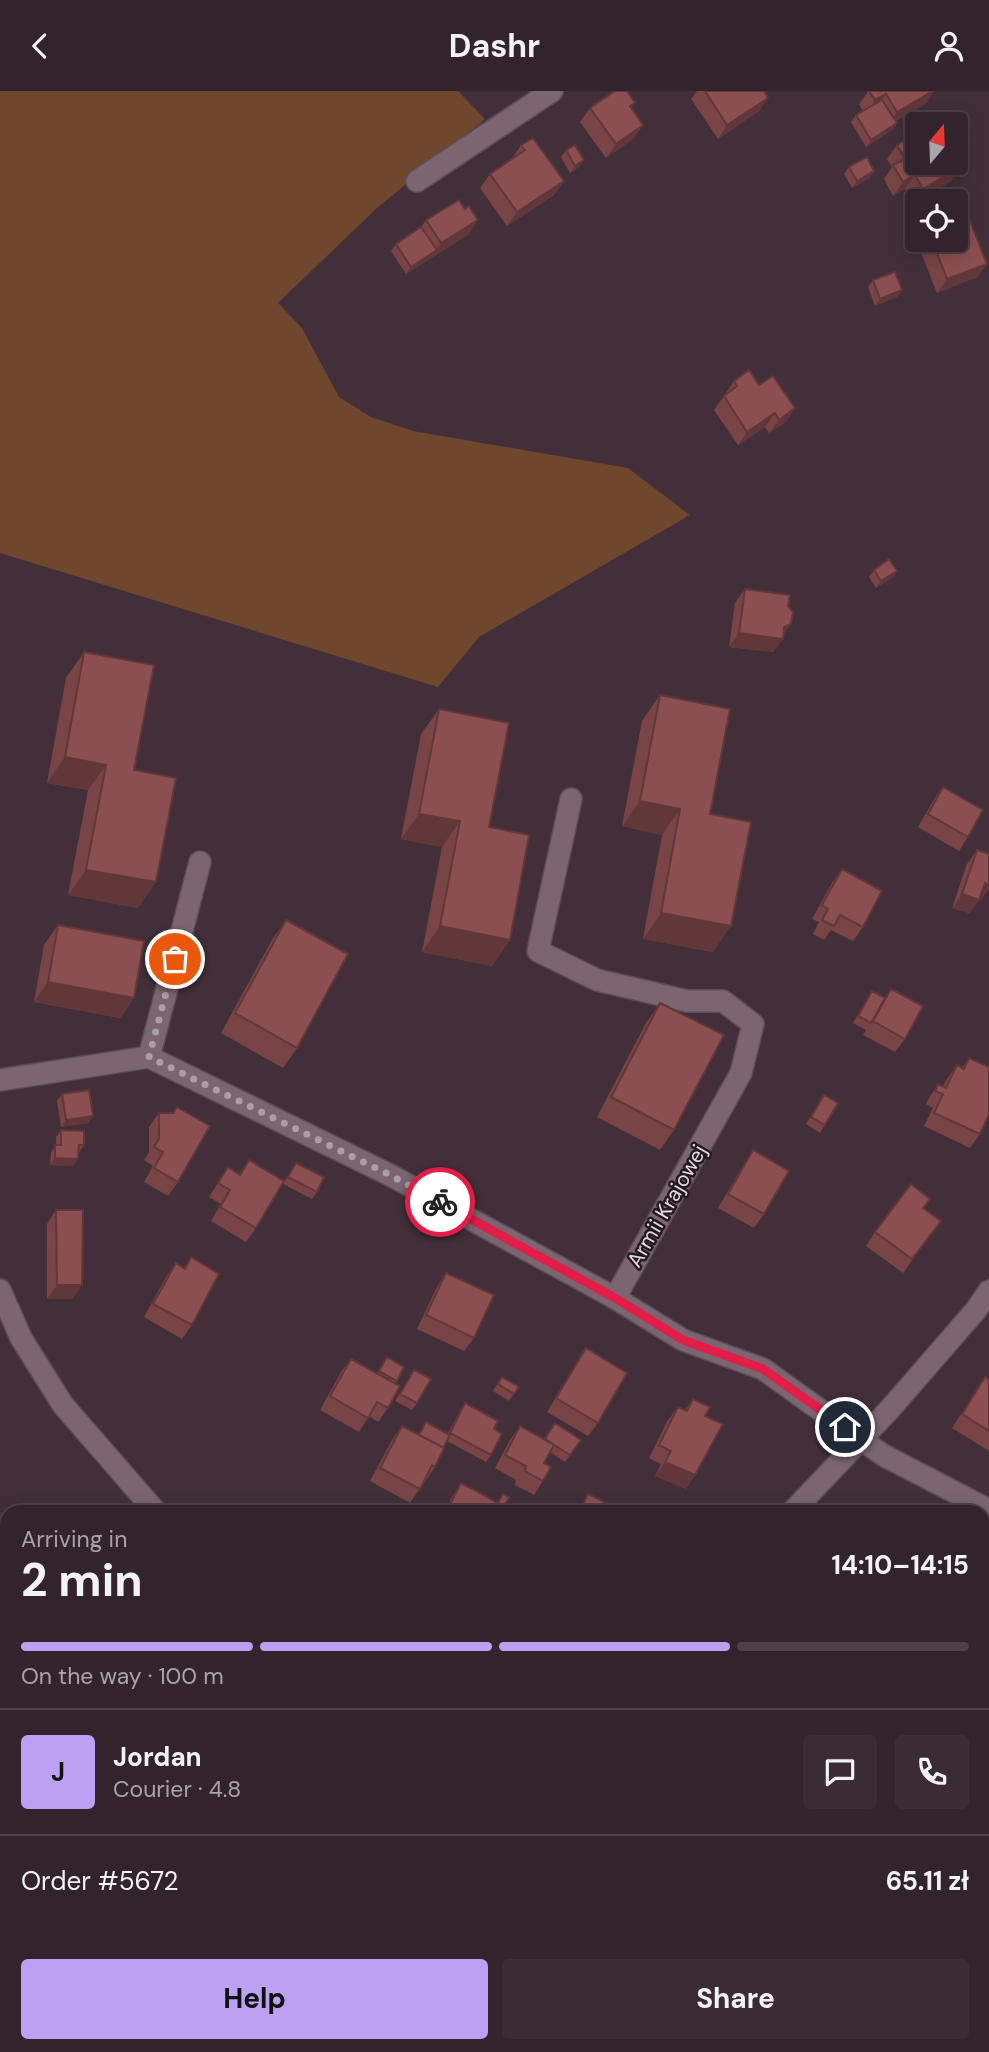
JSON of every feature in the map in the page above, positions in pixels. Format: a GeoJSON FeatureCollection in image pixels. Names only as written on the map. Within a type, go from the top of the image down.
{"type":"FeatureCollection","features":[{"type":"Feature","properties":{"kind":"street"},"geometry":{"type":"LineString","coordinates":[[417,181],[552,91]]}},
{"type":"Feature","properties":{"kind":"street","name":"Armii Krajowej"},"geometry":{"type":"LineString","coordinates":[[571,800],[538,951],[597,980],[687,1001],[723,1001],[753,1024],[741,1073],[615,1298]]}},
{"type":"Feature","properties":{"kind":"street"},"geometry":{"type":"LineString","coordinates":[[149,1057],[201,862]]}},
{"type":"Feature","properties":{"kind":"street"},"geometry":{"type":"LineString","coordinates":[[0,1080],[149,1057],[390,1175],[615,1298],[683,1340],[763,1369],[883,1455],[979,1505]]}},
{"type":"Feature","properties":{"kind":"street"},"geometry":{"type":"LineString","coordinates":[[0,1290],[21,1338],[63,1405],[149,1505]]}},
{"type":"Feature","properties":{"kind":"street"},"geometry":{"type":"LineString","coordinates":[[799,1505],[890,1409],[976,1310],[989,1291]]}},
{"type":"Feature","properties":{"kind":"shaded area"},"geometry":{"type":"Polygon","coordinates":[[[0,91],[458,91],[485,119],[377,208],[278,303],[302,328],[339,397],[371,417],[413,431],[628,468],[690,515],[479,637],[438,687],[0,553],[0,91]]]}},
{"type":"Feature","properties":{"kind":"building"},"geometry":{"type":"Polygon","coordinates":[[[615,91],[627,91],[635,103],[630,106],[643,125],[616,144],[590,108],[615,91]]]}},
{"type":"Feature","properties":{"kind":"building"},"geometry":{"type":"Polygon","coordinates":[[[705,91],[764,91],[768,98],[727,125],[705,91]]]}},
{"type":"Feature","properties":{"kind":"building"},"geometry":{"type":"Polygon","coordinates":[[[869,91],[933,91],[897,112],[886,94],[875,100],[869,91]]]}},
{"type":"Feature","properties":{"kind":"building"},"geometry":{"type":"Polygon","coordinates":[[[882,100],[897,123],[871,140],[856,115],[882,100]]]}},
{"type":"Feature","properties":{"kind":"building"},"geometry":{"type":"Polygon","coordinates":[[[533,138],[564,181],[517,212],[490,174],[525,150],[521,145],[533,138]]]}},
{"type":"Feature","properties":{"kind":"building"},"geometry":{"type":"Polygon","coordinates":[[[905,140],[905,159],[897,145],[905,140]]]}},
{"type":"Feature","properties":{"kind":"building"},"geometry":{"type":"Polygon","coordinates":[[[575,145],[584,160],[575,166],[566,150],[575,145]]]}},
{"type":"Feature","properties":{"kind":"building"},"geometry":{"type":"Polygon","coordinates":[[[867,157],[874,171],[857,181],[849,167],[867,157]]]}},
{"type":"Feature","properties":{"kind":"building"},"geometry":{"type":"Polygon","coordinates":[[[905,159],[905,175],[915,175],[903,182],[893,165],[905,159]]]}},
{"type":"Feature","properties":{"kind":"building"},"geometry":{"type":"Polygon","coordinates":[[[915,175],[947,175],[923,189],[915,175]]]}},
{"type":"Feature","properties":{"kind":"building"},"geometry":{"type":"Polygon","coordinates":[[[459,200],[465,209],[469,206],[478,220],[441,243],[426,220],[459,200]]]}},
{"type":"Feature","properties":{"kind":"building"},"geometry":{"type":"Polygon","coordinates":[[[970,221],[987,264],[947,279],[937,252],[968,252],[970,221]]]}},
{"type":"Feature","properties":{"kind":"building"},"geometry":{"type":"Polygon","coordinates":[[[421,227],[437,250],[411,267],[396,244],[421,227]]]}},
{"type":"Feature","properties":{"kind":"building"},"geometry":{"type":"Polygon","coordinates":[[[895,272],[902,290],[880,299],[873,280],[895,272]]]}},
{"type":"Feature","properties":{"kind":"building"},"geometry":{"type":"Polygon","coordinates":[[[749,370],[759,385],[773,376],[795,408],[779,420],[775,413],[747,432],[724,396],[737,386],[734,381],[749,370]]]}},
{"type":"Feature","properties":{"kind":"building"},"geometry":{"type":"Polygon","coordinates":[[[889,559],[897,571],[881,581],[874,570],[889,559]]]}},
{"type":"Feature","properties":{"kind":"building"},"geometry":{"type":"Polygon","coordinates":[[[745,589],[790,595],[788,606],[793,612],[791,624],[784,627],[783,639],[739,633],[745,589]]]}},
{"type":"Feature","properties":{"kind":"building"},"geometry":{"type":"Polygon","coordinates":[[[84,652],[154,665],[134,770],[176,778],[156,882],[86,870],[106,765],[65,757],[84,652]]]}},
{"type":"Feature","properties":{"kind":"building"},"geometry":{"type":"Polygon","coordinates":[[[660,695],[730,709],[710,814],[751,822],[731,926],[661,913],[680,809],[640,801],[660,695]]]}},
{"type":"Feature","properties":{"kind":"building"},"geometry":{"type":"Polygon","coordinates":[[[439,709],[509,723],[489,827],[529,835],[510,940],[440,926],[460,821],[419,814],[439,709]]]}},
{"type":"Feature","properties":{"kind":"building"},"geometry":{"type":"Polygon","coordinates":[[[943,787],[983,810],[968,837],[928,814],[943,787]]]}},
{"type":"Feature","properties":{"kind":"building"},"geometry":{"type":"Polygon","coordinates":[[[977,850],[989,854],[989,885],[985,883],[979,900],[962,894],[977,850]]]}},
{"type":"Feature","properties":{"kind":"building"},"geometry":{"type":"Polygon","coordinates":[[[842,869],[882,891],[863,927],[840,915],[834,926],[822,920],[828,909],[822,905],[842,869]]]}},
{"type":"Feature","properties":{"kind":"building"},"geometry":{"type":"Polygon","coordinates":[[[286,920],[348,954],[297,1048],[235,1013],[286,920]]]}},
{"type":"Feature","properties":{"kind":"building"},"geometry":{"type":"Polygon","coordinates":[[[58,925],[144,941],[134,998],[48,982],[58,925]]]}},
{"type":"Feature","properties":{"kind":"building"},"geometry":{"type":"Polygon","coordinates":[[[891,989],[923,1006],[905,1039],[873,1021],[891,989]]]}},
{"type":"Feature","properties":{"kind":"building"},"geometry":{"type":"Polygon","coordinates":[[[872,991],[885,998],[871,1023],[858,1016],[872,991]]]}},
{"type":"Feature","properties":{"kind":"building"},"geometry":{"type":"Polygon","coordinates":[[[660,1003],[724,1035],[674,1130],[611,1097],[660,1003]]]}},
{"type":"Feature","properties":{"kind":"building"},"geometry":{"type":"Polygon","coordinates":[[[969,1058],[989,1067],[989,1114],[980,1134],[934,1113],[943,1094],[935,1091],[938,1084],[946,1088],[957,1065],[964,1069],[969,1058]]]}},
{"type":"Feature","properties":{"kind":"building"},"geometry":{"type":"Polygon","coordinates":[[[89,1090],[93,1116],[66,1120],[62,1094],[89,1090]]]}},
{"type":"Feature","properties":{"kind":"building"},"geometry":{"type":"Polygon","coordinates":[[[824,1095],[838,1103],[825,1125],[811,1117],[824,1095]]]}},
{"type":"Feature","properties":{"kind":"building"},"geometry":{"type":"Polygon","coordinates":[[[177,1107],[210,1126],[178,1182],[154,1168],[163,1152],[154,1147],[159,1139],[159,1113],[173,1113],[177,1107]]]}},
{"type":"Feature","properties":{"kind":"building"},"geometry":{"type":"Polygon","coordinates":[[[61,1130],[84,1131],[84,1145],[79,1145],[78,1159],[55,1158],[55,1145],[61,1145],[61,1130]]]}},
{"type":"Feature","properties":{"kind":"building"},"geometry":{"type":"Polygon","coordinates":[[[753,1150],[789,1171],[764,1214],[728,1194],[753,1150]]]}},
{"type":"Feature","properties":{"kind":"building"},"geometry":{"type":"Polygon","coordinates":[[[249,1160],[284,1181],[256,1228],[220,1207],[230,1190],[218,1183],[228,1167],[240,1175],[249,1160]]]}},
{"type":"Feature","properties":{"kind":"building"},"geometry":{"type":"Polygon","coordinates":[[[296,1163],[324,1177],[317,1192],[288,1177],[296,1163]]]}},
{"type":"Feature","properties":{"kind":"building"},"geometry":{"type":"Polygon","coordinates":[[[911,1184],[930,1199],[923,1208],[941,1221],[912,1259],[875,1232],[911,1184]]]}},
{"type":"Feature","properties":{"kind":"building"},"geometry":{"type":"Polygon","coordinates":[[[56,1210],[83,1210],[82,1285],[57,1285],[56,1210]]]}},
{"type":"Feature","properties":{"kind":"building"},"geometry":{"type":"Polygon","coordinates":[[[191,1257],[219,1274],[192,1325],[153,1304],[176,1263],[185,1269],[191,1257]]]}},
{"type":"Feature","properties":{"kind":"building"},"geometry":{"type":"Polygon","coordinates":[[[446,1273],[494,1295],[474,1338],[426,1315],[446,1273]]]}},
{"type":"Feature","properties":{"kind":"building"},"geometry":{"type":"Polygon","coordinates":[[[586,1348],[627,1373],[598,1423],[556,1398],[586,1348]]]}},
{"type":"Feature","properties":{"kind":"building"},"geometry":{"type":"Polygon","coordinates":[[[387,1357],[404,1367],[397,1381],[379,1371],[387,1357]]]}},
{"type":"Feature","properties":{"kind":"building"},"geometry":{"type":"Polygon","coordinates":[[[351,1359],[400,1386],[388,1408],[377,1402],[368,1418],[330,1396],[351,1359]]]}},
{"type":"Feature","properties":{"kind":"building"},"geometry":{"type":"Polygon","coordinates":[[[414,1370],[431,1379],[417,1403],[400,1394],[414,1370]]]}},
{"type":"Feature","properties":{"kind":"building"},"geometry":{"type":"Polygon","coordinates":[[[502,1377],[519,1387],[514,1394],[498,1384],[502,1377]]]}},
{"type":"Feature","properties":{"kind":"building"},"geometry":{"type":"Polygon","coordinates":[[[985,1377],[989,1379],[989,1431],[962,1414],[985,1377]]]}},
{"type":"Feature","properties":{"kind":"building"},"geometry":{"type":"Polygon","coordinates":[[[693,1399],[710,1407],[705,1416],[723,1424],[695,1475],[665,1462],[671,1451],[659,1445],[678,1407],[687,1411],[693,1399]]]}},
{"type":"Feature","properties":{"kind":"building"},"geometry":{"type":"Polygon","coordinates":[[[465,1403],[498,1421],[494,1429],[502,1434],[491,1455],[450,1433],[465,1403]]]}},
{"type":"Feature","properties":{"kind":"building"},"geometry":{"type":"Polygon","coordinates":[[[426,1422],[450,1435],[443,1448],[419,1435],[426,1422]]]}},
{"type":"Feature","properties":{"kind":"building"},"geometry":{"type":"Polygon","coordinates":[[[555,1423],[581,1440],[570,1455],[545,1439],[555,1423]]]}},
{"type":"Feature","properties":{"kind":"building"},"geometry":{"type":"Polygon","coordinates":[[[402,1426],[444,1448],[420,1489],[380,1468],[402,1426]]]}},
{"type":"Feature","properties":{"kind":"building"},"geometry":{"type":"Polygon","coordinates":[[[520,1426],[554,1445],[544,1463],[551,1467],[543,1481],[525,1471],[526,1466],[505,1455],[520,1426]]]}},
{"type":"Feature","properties":{"kind":"building"},"geometry":{"type":"Polygon","coordinates":[[[461,1483],[498,1503],[503,1494],[509,1497],[505,1505],[450,1505],[461,1483]]]}},
{"type":"Feature","properties":{"kind":"building"},"geometry":{"type":"Polygon","coordinates":[[[588,1494],[611,1505],[582,1505],[588,1494]]]}},
{"type":"Feature","properties":{"kind":"way so far"},"geometry":{"type":"LineString","coordinates":[[175,959],[149,1057],[440,1202]]}},
{"type":"Feature","properties":{"kind":"route"},"geometry":{"type":"LineString","coordinates":[[440,1202],[615,1298],[683,1340],[763,1369],[845,1427]]}}]}
